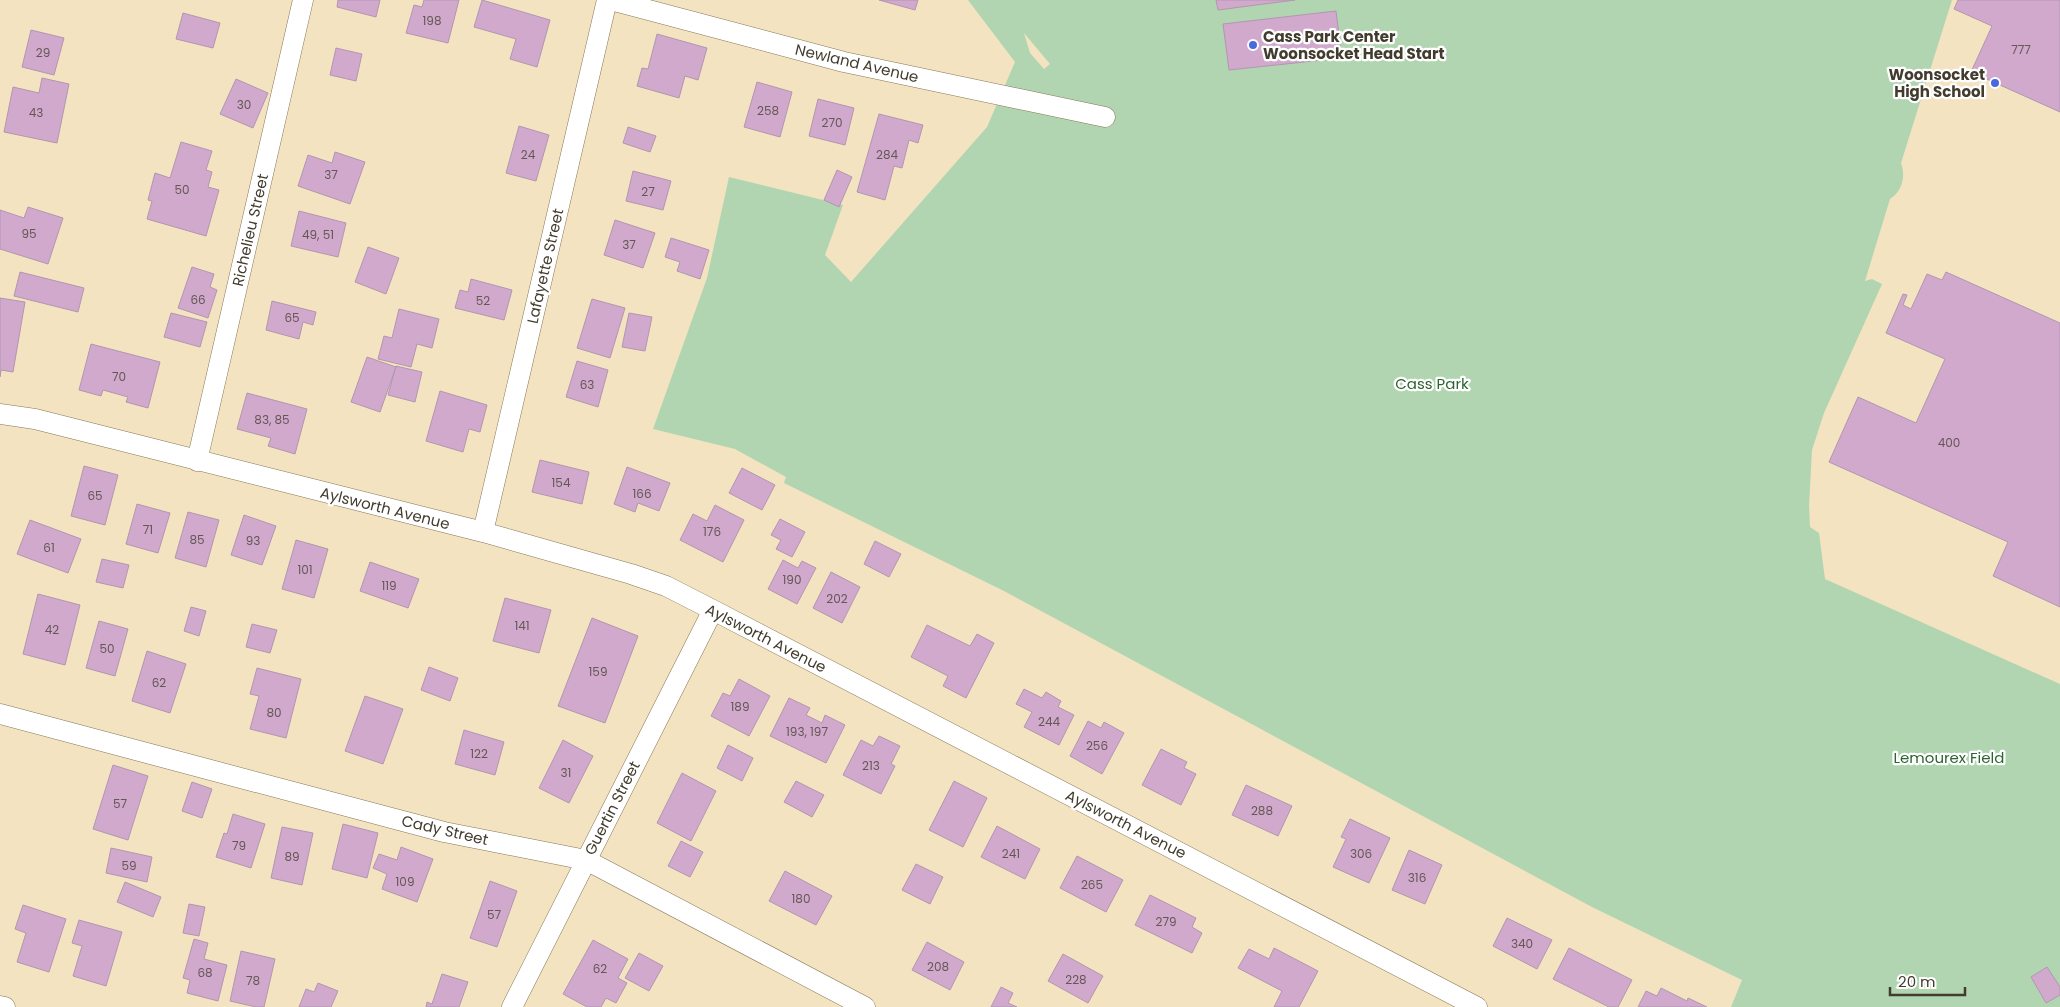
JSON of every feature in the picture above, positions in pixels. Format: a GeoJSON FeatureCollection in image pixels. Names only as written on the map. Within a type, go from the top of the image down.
{"type":"FeatureCollection","features":[{"type":"Feature","properties":{"kind":"street","name":"Richelieu Street"},"geometry":{"type":"LineString","coordinates":[[197,461],[303,0]]}},
{"type":"Feature","properties":{"kind":"street","name":"Newland Avenue"},"geometry":{"type":"LineString","coordinates":[[609,0],[844,62],[1105,117]]}},
{"type":"Feature","properties":{"kind":"street","name":"Lafayette Street"},"geometry":{"type":"LineString","coordinates":[[483,532],[609,0]]}},
{"type":"Feature","properties":{"kind":"street","name":"Aylsworth Avenue"},"geometry":{"type":"LineString","coordinates":[[0,414],[35,419],[483,532],[649,579],[713,610],[1477,1007]]}},
{"type":"Feature","properties":{"kind":"street","name":"Guertin Street"},"geometry":{"type":"LineString","coordinates":[[512,1007],[713,610]]}},
{"type":"Feature","properties":{"kind":"street","name":"Cady Street"},"geometry":{"type":"LineString","coordinates":[[0,714],[444,832],[586,860],[865,1007]]}},
{"type":"Feature","properties":{"kind":"street"},"geometry":{"type":"LineString","coordinates":[[0,1006],[5,1007]]}},
{"type":"Feature","properties":{"kind":"green space","name":"Cass Park"},"geometry":{"type":"Polygon","coordinates":[[[968,0],[1952,0],[1901,163],[1902,183],[1890,199],[1865,281],[1872,279],[1882,284],[1824,413],[1812,450],[1809,506],[1810,527],[1819,533],[1825,579],[2060,684],[2060,1007],[1731,1007],[1742,980],[1592,907],[1004,591],[784,483],[786,477],[735,449],[653,429],[707,278],[729,177],[843,205],[825,255],[851,282],[987,127],[1015,62],[968,0]],[[1024,33],[1030,53],[1044,69],[1050,64],[1024,33]]]}},
{"type":"Feature","properties":{"kind":"building"},"geometry":{"type":"Polygon","coordinates":[[[338,0],[380,0],[376,17],[337,7],[338,0]]]}},
{"type":"Feature","properties":{"kind":"building"},"geometry":{"type":"Polygon","coordinates":[[[424,0],[459,0],[448,43],[406,33],[414,5],[422,7],[424,0]]]}},
{"type":"Feature","properties":{"kind":"building"},"geometry":{"type":"Polygon","coordinates":[[[482,0],[550,20],[537,67],[510,59],[516,39],[474,27],[482,0]]]}},
{"type":"Feature","properties":{"kind":"building"},"geometry":{"type":"Polygon","coordinates":[[[879,0],[918,0],[915,10],[879,0]]]}},
{"type":"Feature","properties":{"kind":"building","name":"Cass Park Center Woonsocket Head Start"},"geometry":{"type":"Polygon","coordinates":[[[1216,0],[1295,0],[1218,10],[1216,0]]]}},
{"type":"Feature","properties":{"kind":"building","name":"Woonsocket High School"},"geometry":{"type":"Polygon","coordinates":[[[1958,0],[2060,0],[2060,112],[1971,72],[1992,26],[1954,9],[1958,0]]]}},
{"type":"Feature","properties":{"kind":"building","name":"Cass Park Center Woonsocket Head Start"},"geometry":{"type":"Polygon","coordinates":[[[1336,11],[1342,58],[1229,70],[1223,24],[1336,11]]]}},
{"type":"Feature","properties":{"kind":"building"},"geometry":{"type":"Polygon","coordinates":[[[183,13],[220,23],[213,48],[176,39],[183,13]]]}},
{"type":"Feature","properties":{"kind":"building"},"geometry":{"type":"Polygon","coordinates":[[[31,30],[64,38],[54,75],[22,67],[31,30]]]}},
{"type":"Feature","properties":{"kind":"building"},"geometry":{"type":"Polygon","coordinates":[[[657,34],[707,48],[698,80],[685,76],[679,98],[637,86],[642,68],[648,69],[657,34]]]}},
{"type":"Feature","properties":{"kind":"building"},"geometry":{"type":"Polygon","coordinates":[[[336,48],[362,54],[356,81],[330,75],[336,48]]]}},
{"type":"Feature","properties":{"kind":"building"},"geometry":{"type":"Polygon","coordinates":[[[42,78],[69,84],[57,143],[4,132],[13,87],[39,93],[42,78]]]}},
{"type":"Feature","properties":{"kind":"building"},"geometry":{"type":"Polygon","coordinates":[[[236,79],[268,93],[253,128],[220,114],[236,79]]]}},
{"type":"Feature","properties":{"kind":"building"},"geometry":{"type":"Polygon","coordinates":[[[757,82],[792,92],[780,137],[744,127],[757,82]]]}},
{"type":"Feature","properties":{"kind":"building"},"geometry":{"type":"Polygon","coordinates":[[[818,99],[854,108],[845,145],[809,136],[818,99]]]}},
{"type":"Feature","properties":{"kind":"building"},"geometry":{"type":"Polygon","coordinates":[[[879,114],[923,125],[918,143],[909,140],[902,168],[894,166],[885,200],[857,192],[879,114]]]}},
{"type":"Feature","properties":{"kind":"building"},"geometry":{"type":"Polygon","coordinates":[[[519,126],[549,135],[536,181],[506,173],[519,126]]]}},
{"type":"Feature","properties":{"kind":"building"},"geometry":{"type":"Polygon","coordinates":[[[628,127],[656,136],[650,152],[623,143],[628,127]]]}},
{"type":"Feature","properties":{"kind":"building"},"geometry":{"type":"Polygon","coordinates":[[[181,142],[212,151],[206,170],[212,172],[208,187],[219,190],[206,236],[147,219],[152,201],[148,200],[155,173],[170,178],[181,142]]]}},
{"type":"Feature","properties":{"kind":"building"},"geometry":{"type":"Polygon","coordinates":[[[335,152],[365,162],[350,204],[298,186],[308,155],[332,163],[335,152]]]}},
{"type":"Feature","properties":{"kind":"building"},"geometry":{"type":"Polygon","coordinates":[[[837,170],[852,177],[839,207],[824,200],[837,170]]]}},
{"type":"Feature","properties":{"kind":"building"},"geometry":{"type":"Polygon","coordinates":[[[633,171],[671,181],[663,210],[626,201],[633,171]]]}},
{"type":"Feature","properties":{"kind":"building"},"geometry":{"type":"Polygon","coordinates":[[[28,207],[63,218],[48,264],[0,249],[0,210],[24,218],[28,207]]]}},
{"type":"Feature","properties":{"kind":"building"},"geometry":{"type":"Polygon","coordinates":[[[299,211],[346,223],[338,257],[291,246],[299,211]]]}},
{"type":"Feature","properties":{"kind":"building"},"geometry":{"type":"Polygon","coordinates":[[[615,220],[655,233],[643,268],[604,255],[615,220]]]}},
{"type":"Feature","properties":{"kind":"building"},"geometry":{"type":"Polygon","coordinates":[[[671,238],[709,250],[700,279],[677,271],[680,262],[665,257],[671,238]]]}},
{"type":"Feature","properties":{"kind":"building"},"geometry":{"type":"Polygon","coordinates":[[[368,247],[399,258],[386,294],[355,282],[368,247]]]}},
{"type":"Feature","properties":{"kind":"building"},"geometry":{"type":"Polygon","coordinates":[[[192,267],[214,274],[210,287],[217,290],[208,318],[178,308],[192,267]]]}},
{"type":"Feature","properties":{"kind":"building"},"geometry":{"type":"Polygon","coordinates":[[[20,272],[84,288],[78,312],[14,296],[20,272]]]}},
{"type":"Feature","properties":{"kind":"building"},"geometry":{"type":"Polygon","coordinates":[[[1946,272],[2060,323],[2060,607],[1993,576],[2008,542],[1829,462],[1858,397],[1916,423],[1945,359],[1886,333],[1903,294],[1907,295],[1903,305],[1911,309],[1927,274],[1942,280],[1946,272]]]}},
{"type":"Feature","properties":{"kind":"building"},"geometry":{"type":"Polygon","coordinates":[[[471,279],[512,290],[504,320],[455,308],[460,290],[468,292],[471,279]]]}},
{"type":"Feature","properties":{"kind":"building"},"geometry":{"type":"Polygon","coordinates":[[[0,298],[25,302],[13,372],[1,370],[0,377],[0,298]]]}},
{"type":"Feature","properties":{"kind":"building"},"geometry":{"type":"Polygon","coordinates":[[[592,299],[625,308],[610,358],[577,348],[592,299]]]}},
{"type":"Feature","properties":{"kind":"building"},"geometry":{"type":"Polygon","coordinates":[[[272,301],[316,312],[313,325],[303,322],[299,339],[266,330],[272,301]]]}},
{"type":"Feature","properties":{"kind":"building"},"geometry":{"type":"Polygon","coordinates":[[[399,309],[439,319],[432,348],[417,344],[411,367],[378,359],[384,336],[392,338],[399,309]]]}},
{"type":"Feature","properties":{"kind":"building"},"geometry":{"type":"Polygon","coordinates":[[[171,313],[207,322],[200,347],[164,337],[171,313]]]}},
{"type":"Feature","properties":{"kind":"building"},"geometry":{"type":"Polygon","coordinates":[[[629,313],[652,317],[645,351],[622,347],[629,313]]]}},
{"type":"Feature","properties":{"kind":"building"},"geometry":{"type":"Polygon","coordinates":[[[91,344],[160,362],[148,408],[126,402],[128,397],[103,390],[101,396],[79,390],[91,344]]]}},
{"type":"Feature","properties":{"kind":"building"},"geometry":{"type":"Polygon","coordinates":[[[367,357],[396,367],[380,412],[351,402],[367,357]]]}},
{"type":"Feature","properties":{"kind":"building"},"geometry":{"type":"Polygon","coordinates":[[[577,361],[608,370],[598,407],[566,397],[577,361]]]}},
{"type":"Feature","properties":{"kind":"building"},"geometry":{"type":"Polygon","coordinates":[[[396,366],[422,372],[415,402],[388,395],[396,366]]]}},
{"type":"Feature","properties":{"kind":"building"},"geometry":{"type":"Polygon","coordinates":[[[440,391],[487,405],[480,432],[469,429],[463,452],[426,441],[440,391]]]}},
{"type":"Feature","properties":{"kind":"building"},"geometry":{"type":"Polygon","coordinates":[[[247,393],[307,409],[295,454],[268,446],[271,438],[237,429],[247,393]]]}},
{"type":"Feature","properties":{"kind":"building"},"geometry":{"type":"Polygon","coordinates":[[[540,460],[589,472],[582,504],[532,492],[540,460]]]}},
{"type":"Feature","properties":{"kind":"building"},"geometry":{"type":"Polygon","coordinates":[[[84,466],[118,475],[105,525],[71,516],[84,466]]]}},
{"type":"Feature","properties":{"kind":"building"},"geometry":{"type":"Polygon","coordinates":[[[627,467],[670,483],[659,511],[638,503],[635,512],[614,504],[627,467]]]}},
{"type":"Feature","properties":{"kind":"building"},"geometry":{"type":"Polygon","coordinates":[[[742,468],[775,485],[762,510],[729,493],[742,468]]]}},
{"type":"Feature","properties":{"kind":"building"},"geometry":{"type":"Polygon","coordinates":[[[137,504],[170,513],[158,553],[126,544],[137,504]]]}},
{"type":"Feature","properties":{"kind":"building"},"geometry":{"type":"Polygon","coordinates":[[[715,505],[744,520],[723,562],[680,540],[693,514],[707,521],[715,505]]]}},
{"type":"Feature","properties":{"kind":"building"},"geometry":{"type":"Polygon","coordinates":[[[188,512],[219,520],[206,567],[175,558],[188,512]]]}},
{"type":"Feature","properties":{"kind":"building"},"geometry":{"type":"Polygon","coordinates":[[[244,515],[276,526],[262,565],[231,555],[244,515]]]}},
{"type":"Feature","properties":{"kind":"building"},"geometry":{"type":"Polygon","coordinates":[[[780,519],[805,532],[792,557],[776,549],[781,540],[771,535],[780,519]]]}},
{"type":"Feature","properties":{"kind":"building"},"geometry":{"type":"Polygon","coordinates":[[[30,520],[81,539],[68,573],[17,554],[30,520]]]}},
{"type":"Feature","properties":{"kind":"building"},"geometry":{"type":"Polygon","coordinates":[[[296,540],[328,549],[314,598],[282,589],[296,540]]]}},
{"type":"Feature","properties":{"kind":"building"},"geometry":{"type":"Polygon","coordinates":[[[875,541],[901,554],[889,577],[864,564],[875,541]]]}},
{"type":"Feature","properties":{"kind":"building"},"geometry":{"type":"Polygon","coordinates":[[[102,559],[129,565],[123,588],[96,582],[102,559]]]}},
{"type":"Feature","properties":{"kind":"building"},"geometry":{"type":"Polygon","coordinates":[[[783,560],[798,568],[802,561],[816,568],[797,604],[768,589],[783,560]]]}},
{"type":"Feature","properties":{"kind":"building"},"geometry":{"type":"Polygon","coordinates":[[[370,562],[419,579],[408,608],[360,591],[370,562]]]}},
{"type":"Feature","properties":{"kind":"building"},"geometry":{"type":"Polygon","coordinates":[[[831,572],[860,587],[842,623],[813,608],[831,572]]]}},
{"type":"Feature","properties":{"kind":"building"},"geometry":{"type":"Polygon","coordinates":[[[38,594],[80,605],[65,665],[23,654],[38,594]]]}},
{"type":"Feature","properties":{"kind":"building"},"geometry":{"type":"Polygon","coordinates":[[[505,598],[551,610],[539,653],[493,641],[505,598]]]}},
{"type":"Feature","properties":{"kind":"building"},"geometry":{"type":"Polygon","coordinates":[[[191,607],[206,611],[199,636],[184,631],[191,607]]]}},
{"type":"Feature","properties":{"kind":"building"},"geometry":{"type":"Polygon","coordinates":[[[592,618],[638,636],[605,723],[558,706],[592,618]]]}},
{"type":"Feature","properties":{"kind":"building"},"geometry":{"type":"Polygon","coordinates":[[[99,621],[128,629],[115,676],[86,668],[99,621]]]}},
{"type":"Feature","properties":{"kind":"building"},"geometry":{"type":"Polygon","coordinates":[[[252,624],[277,630],[270,653],[246,647],[252,624]]]}},
{"type":"Feature","properties":{"kind":"building"},"geometry":{"type":"Polygon","coordinates":[[[927,625],[970,646],[977,634],[994,643],[966,698],[943,686],[948,676],[911,657],[927,625]]]}},
{"type":"Feature","properties":{"kind":"building"},"geometry":{"type":"Polygon","coordinates":[[[147,651],[186,664],[170,713],[132,701],[147,651]]]}},
{"type":"Feature","properties":{"kind":"building"},"geometry":{"type":"Polygon","coordinates":[[[429,667],[458,678],[450,701],[421,690],[429,667]]]}},
{"type":"Feature","properties":{"kind":"building"},"geometry":{"type":"Polygon","coordinates":[[[257,668],[301,679],[286,738],[250,729],[259,696],[250,694],[257,668]]]}},
{"type":"Feature","properties":{"kind":"building"},"geometry":{"type":"Polygon","coordinates":[[[739,679],[770,696],[749,736],[711,716],[723,693],[730,696],[739,679]]]}},
{"type":"Feature","properties":{"kind":"building"},"geometry":{"type":"Polygon","coordinates":[[[1024,689],[1042,698],[1046,692],[1061,701],[1058,707],[1074,715],[1059,745],[1024,727],[1032,712],[1016,704],[1024,689]]]}},
{"type":"Feature","properties":{"kind":"building"},"geometry":{"type":"Polygon","coordinates":[[[365,696],[403,709],[383,764],[345,751],[365,696]]]}},
{"type":"Feature","properties":{"kind":"building"},"geometry":{"type":"Polygon","coordinates":[[[789,698],[810,708],[806,715],[822,723],[825,715],[845,725],[826,763],[770,736],[789,698]]]}},
{"type":"Feature","properties":{"kind":"building"},"geometry":{"type":"Polygon","coordinates":[[[1088,721],[1101,728],[1104,722],[1124,733],[1102,774],[1070,756],[1088,721]]]}},
{"type":"Feature","properties":{"kind":"building"},"geometry":{"type":"Polygon","coordinates":[[[464,730],[504,742],[495,775],[455,764],[464,730]]]}},
{"type":"Feature","properties":{"kind":"building"},"geometry":{"type":"Polygon","coordinates":[[[879,736],[900,746],[891,764],[895,766],[881,794],[843,775],[861,740],[873,746],[879,736]]]}},
{"type":"Feature","properties":{"kind":"building"},"geometry":{"type":"Polygon","coordinates":[[[563,740],[593,756],[569,803],[539,788],[563,740]]]}},
{"type":"Feature","properties":{"kind":"building"},"geometry":{"type":"Polygon","coordinates":[[[728,745],[753,758],[742,781],[717,768],[728,745]]]}},
{"type":"Feature","properties":{"kind":"building"},"geometry":{"type":"Polygon","coordinates":[[[1161,749],[1187,762],[1184,768],[1196,774],[1181,805],[1142,785],[1161,749]]]}},
{"type":"Feature","properties":{"kind":"building"},"geometry":{"type":"Polygon","coordinates":[[[113,765],[148,776],[128,840],[93,829],[113,765]]]}},
{"type":"Feature","properties":{"kind":"building"},"geometry":{"type":"Polygon","coordinates":[[[682,773],[716,791],[691,841],[657,823],[682,773]]]}},
{"type":"Feature","properties":{"kind":"building"},"geometry":{"type":"Polygon","coordinates":[[[796,781],[824,795],[812,817],[784,802],[796,781]]]}},
{"type":"Feature","properties":{"kind":"building"},"geometry":{"type":"Polygon","coordinates":[[[954,781],[987,798],[963,847],[929,830],[954,781]]]}},
{"type":"Feature","properties":{"kind":"building"},"geometry":{"type":"Polygon","coordinates":[[[192,782],[212,789],[202,818],[182,811],[192,782]]]}},
{"type":"Feature","properties":{"kind":"building"},"geometry":{"type":"Polygon","coordinates":[[[1246,785],[1292,806],[1278,836],[1232,815],[1246,785]]]}},
{"type":"Feature","properties":{"kind":"building"},"geometry":{"type":"Polygon","coordinates":[[[233,814],[265,824],[251,868],[216,857],[224,833],[227,834],[233,814]]]}},
{"type":"Feature","properties":{"kind":"building"},"geometry":{"type":"Polygon","coordinates":[[[1350,819],[1390,838],[1369,883],[1333,867],[1346,839],[1341,837],[1350,819]]]}},
{"type":"Feature","properties":{"kind":"building"},"geometry":{"type":"Polygon","coordinates":[[[343,824],[378,833],[367,878],[332,869],[343,824]]]}},
{"type":"Feature","properties":{"kind":"building"},"geometry":{"type":"Polygon","coordinates":[[[997,826],[1040,849],[1025,879],[981,857],[997,826]]]}},
{"type":"Feature","properties":{"kind":"building"},"geometry":{"type":"Polygon","coordinates":[[[282,827],[313,833],[302,885],[271,878],[282,827]]]}},
{"type":"Feature","properties":{"kind":"building"},"geometry":{"type":"Polygon","coordinates":[[[681,841],[703,852],[690,877],[668,866],[681,841]]]}},
{"type":"Feature","properties":{"kind":"building"},"geometry":{"type":"Polygon","coordinates":[[[401,847],[433,859],[417,902],[382,889],[387,874],[373,868],[379,854],[397,860],[401,847]]]}},
{"type":"Feature","properties":{"kind":"building"},"geometry":{"type":"Polygon","coordinates":[[[111,848],[152,857],[147,882],[106,873],[111,848]]]}},
{"type":"Feature","properties":{"kind":"building"},"geometry":{"type":"Polygon","coordinates":[[[1409,850],[1442,865],[1425,904],[1392,890],[1409,850]]]}},
{"type":"Feature","properties":{"kind":"building"},"geometry":{"type":"Polygon","coordinates":[[[1077,856],[1123,880],[1106,912],[1060,888],[1077,856]]]}},
{"type":"Feature","properties":{"kind":"building"},"geometry":{"type":"Polygon","coordinates":[[[916,864],[943,877],[930,904],[902,890],[916,864]]]}},
{"type":"Feature","properties":{"kind":"building"},"geometry":{"type":"Polygon","coordinates":[[[785,871],[832,896],[816,925],[769,901],[785,871]]]}},
{"type":"Feature","properties":{"kind":"building"},"geometry":{"type":"Polygon","coordinates":[[[490,881],[517,891],[497,947],[470,938],[490,881]]]}},
{"type":"Feature","properties":{"kind":"building"},"geometry":{"type":"Polygon","coordinates":[[[125,882],[161,897],[153,917],[117,902],[125,882]]]}},
{"type":"Feature","properties":{"kind":"building"},"geometry":{"type":"Polygon","coordinates":[[[1150,895],[1196,918],[1192,927],[1202,933],[1192,953],[1135,925],[1150,895]]]}},
{"type":"Feature","properties":{"kind":"building"},"geometry":{"type":"Polygon","coordinates":[[[189,904],[205,907],[199,936],[183,933],[189,904]]]}},
{"type":"Feature","properties":{"kind":"building"},"geometry":{"type":"Polygon","coordinates":[[[23,905],[66,919],[49,972],[17,962],[26,933],[15,929],[23,905]]]}},
{"type":"Feature","properties":{"kind":"building"},"geometry":{"type":"Polygon","coordinates":[[[1507,918],[1552,940],[1537,969],[1493,946],[1507,918]]]}},
{"type":"Feature","properties":{"kind":"building"},"geometry":{"type":"Polygon","coordinates":[[[79,920],[122,932],[106,986],[73,976],[82,946],[72,943],[79,920]]]}},
{"type":"Feature","properties":{"kind":"building"},"geometry":{"type":"Polygon","coordinates":[[[194,939],[208,943],[204,959],[227,965],[218,1001],[187,993],[190,980],[183,978],[194,939]]]}},
{"type":"Feature","properties":{"kind":"building"},"geometry":{"type":"Polygon","coordinates":[[[593,940],[628,959],[618,978],[627,983],[616,1003],[606,998],[601,1007],[587,1007],[563,994],[593,940]]]}},
{"type":"Feature","properties":{"kind":"building"},"geometry":{"type":"Polygon","coordinates":[[[927,942],[964,962],[950,990],[912,970],[927,942]]]}},
{"type":"Feature","properties":{"kind":"building"},"geometry":{"type":"Polygon","coordinates":[[[1274,948],[1318,971],[1299,1007],[1274,1007],[1282,991],[1238,968],[1249,949],[1269,959],[1274,948]]]}},
{"type":"Feature","properties":{"kind":"building"},"geometry":{"type":"Polygon","coordinates":[[[1569,948],[1632,980],[1618,1007],[1609,1007],[1553,979],[1569,948]]]}},
{"type":"Feature","properties":{"kind":"building"},"geometry":{"type":"Polygon","coordinates":[[[241,951],[275,959],[264,1007],[230,1001],[241,951]]]}},
{"type":"Feature","properties":{"kind":"building"},"geometry":{"type":"Polygon","coordinates":[[[639,953],[663,966],[649,991],[625,978],[639,953]]]}},
{"type":"Feature","properties":{"kind":"building"},"geometry":{"type":"Polygon","coordinates":[[[1063,954],[1103,976],[1088,1003],[1048,981],[1063,954]]]}},
{"type":"Feature","properties":{"kind":"building"},"geometry":{"type":"Polygon","coordinates":[[[2047,967],[2060,987],[2060,995],[2046,1003],[2031,977],[2047,967]]]}},
{"type":"Feature","properties":{"kind":"building"},"geometry":{"type":"Polygon","coordinates":[[[442,974],[468,982],[459,1007],[426,1007],[427,1002],[432,1004],[442,974]]]}},
{"type":"Feature","properties":{"kind":"building"},"geometry":{"type":"Polygon","coordinates":[[[318,983],[338,991],[331,1007],[299,1007],[306,989],[314,992],[318,983]]]}},
{"type":"Feature","properties":{"kind":"building"},"geometry":{"type":"Polygon","coordinates":[[[1001,987],[1013,993],[1008,1003],[1017,1007],[991,1007],[1001,987]]]}},
{"type":"Feature","properties":{"kind":"building"},"geometry":{"type":"Polygon","coordinates":[[[1661,988],[1687,1001],[1688,998],[1707,1007],[1638,1007],[1646,991],[1657,996],[1661,988]]]}},
{"type":"Feature","properties":{"kind":"place","name":"Cass Park Center Woonsocket Head Start"},"geometry":{"type":"Point","coordinates":[1253,45]}},
{"type":"Feature","properties":{"kind":"place","name":"Woonsocket High School"},"geometry":{"type":"Point","coordinates":[1995,83]}},
{"type":"Feature","properties":{"kind":"park label","name":"Lemourex Field"},"geometry":{"type":"Point","coordinates":[1949,757]}}]}
